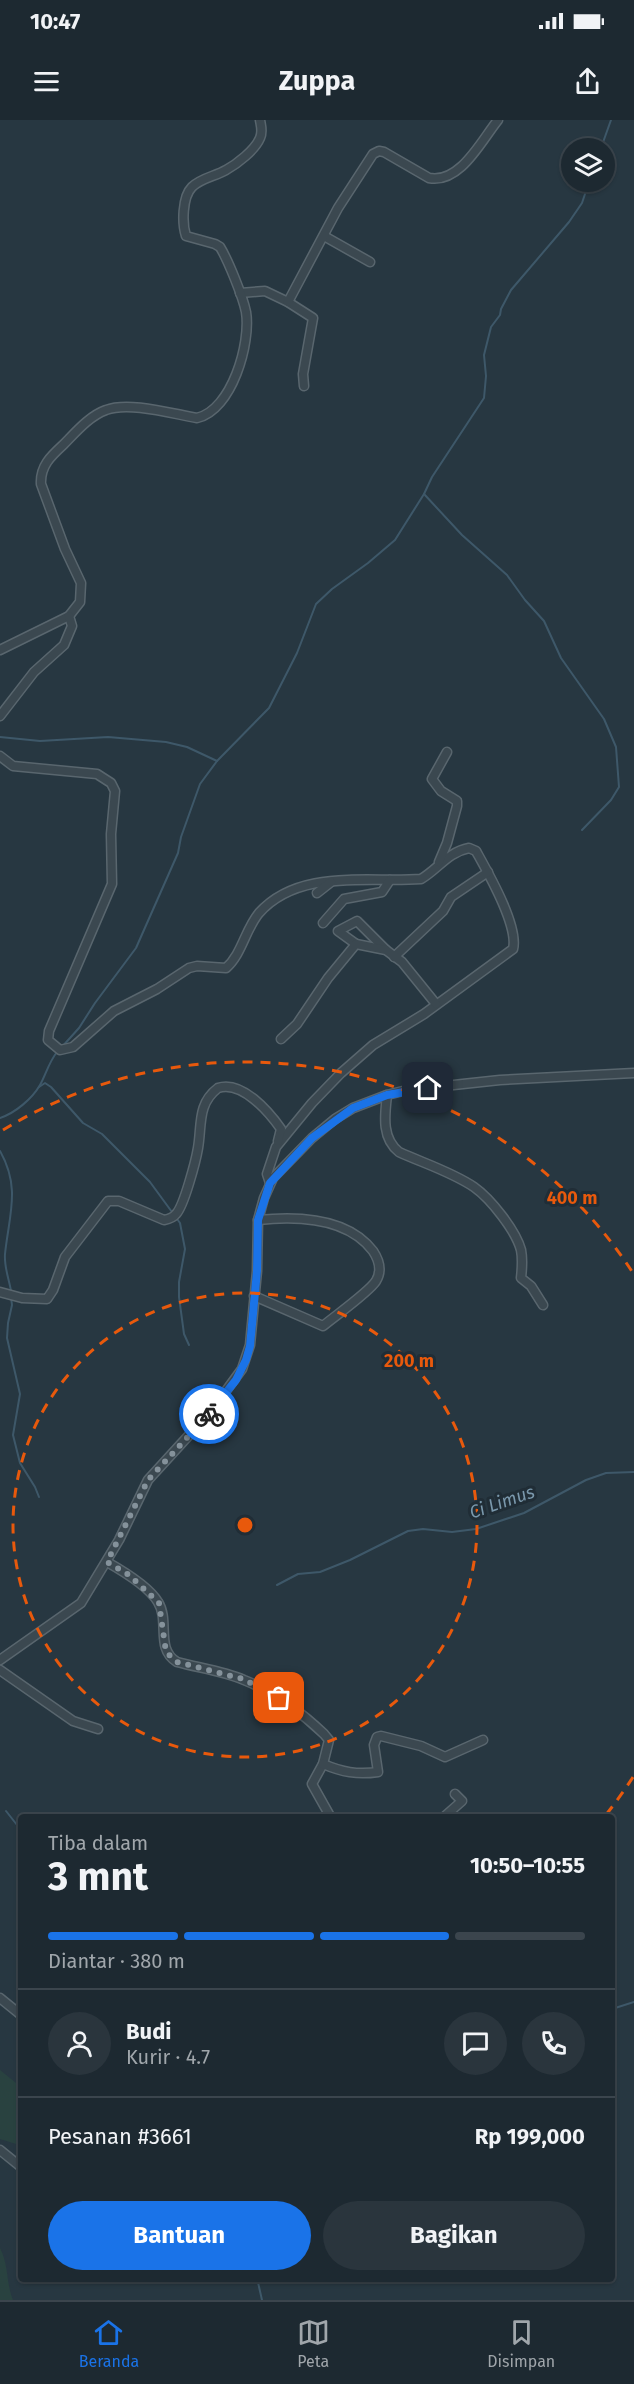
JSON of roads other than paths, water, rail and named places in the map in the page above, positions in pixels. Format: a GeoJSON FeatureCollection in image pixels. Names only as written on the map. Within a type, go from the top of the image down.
{"type":"FeatureCollection","features":[{"type":"Feature","properties":{"kind":"street"},"geometry":{"type":"LineString","coordinates":[[0,650],[69,616],[80,602],[81,583],[65,549],[41,484],[44,466],[49,458],[75,433],[106,410],[122,406],[197,418],[209,414],[216,408],[223,401],[230,387],[242,353],[247,323],[240,293],[220,247],[186,236],[184,224],[186,200],[196,184],[232,166],[256,144],[261,135],[260,120]]}},
{"type":"Feature","properties":{"kind":"street"},"geometry":{"type":"LineString","coordinates":[[288,302],[373,154],[379,151],[384,152],[429,178],[437,179],[460,168],[498,120]]}},
{"type":"Feature","properties":{"kind":"street"},"geometry":{"type":"LineString","coordinates":[[324,236],[370,262]]}},
{"type":"Feature","properties":{"kind":"street"},"geometry":{"type":"LineString","coordinates":[[240,293],[265,291],[313,318],[303,374],[304,386]]}},
{"type":"Feature","properties":{"kind":"street"},"geometry":{"type":"LineString","coordinates":[[0,716],[34,672],[64,645],[72,626],[69,616]]}},
{"type":"Feature","properties":{"kind":"street"},"geometry":{"type":"LineString","coordinates":[[0,756],[13,765],[97,774],[111,783],[115,791],[110,841],[112,884],[49,1031],[50,1042],[58,1050],[64,1050],[73,1047],[114,1011],[158,989],[189,968],[226,968],[235,958],[253,922],[266,907],[291,892],[334,880],[421,879],[430,873],[439,863],[457,806],[457,801],[441,791],[432,779],[447,752]]}},
{"type":"Feature","properties":{"kind":"street"},"geometry":{"type":"LineString","coordinates":[[276,1147],[312,1103],[373,1045],[436,1004],[513,949],[513,933],[498,892],[476,851],[469,848],[439,863]]}},
{"type":"Feature","properties":{"kind":"street"},"geometry":{"type":"LineString","coordinates":[[394,957],[443,911],[451,897],[488,872]]}},
{"type":"Feature","properties":{"kind":"street"},"geometry":{"type":"LineString","coordinates":[[317,893],[334,880]]}},
{"type":"Feature","properties":{"kind":"street"},"geometry":{"type":"LineString","coordinates":[[323,923],[344,898],[382,892],[390,880]]}},
{"type":"Feature","properties":{"kind":"street"},"geometry":{"type":"LineString","coordinates":[[386,950],[356,944],[338,932],[357,921],[408,968],[436,1004]]}},
{"type":"Feature","properties":{"kind":"street"},"geometry":{"type":"LineString","coordinates":[[281,1039],[297,1024],[328,978],[356,944]]}},
{"type":"Feature","properties":{"kind":"street"},"geometry":{"type":"LineString","coordinates":[[0,1660],[81,1603],[107,1562],[148,1480],[212,1410],[242,1369],[250,1346],[257,1271],[258,1220],[270,1183],[290,1159],[335,1119],[353,1108],[407,1090],[500,1080],[634,1073]]}},
{"type":"Feature","properties":{"kind":"street"},"geometry":{"type":"LineString","coordinates":[[0,1292],[22,1298],[47,1299],[53,1290],[65,1257],[108,1202],[119,1201],[164,1220],[176,1215],[198,1149],[199,1123],[204,1105],[218,1088],[228,1087],[239,1090],[266,1112],[281,1129],[267,1174],[270,1183]]}},
{"type":"Feature","properties":{"kind":"street"},"geometry":{"type":"LineString","coordinates":[[387,1095],[386,1119],[389,1142],[399,1152],[475,1188],[488,1200],[516,1240],[523,1260],[521,1278],[531,1286],[543,1305]]}},
{"type":"Feature","properties":{"kind":"street"},"geometry":{"type":"LineString","coordinates":[[254,1296],[323,1326],[375,1283],[379,1272],[378,1258],[368,1245],[353,1233],[313,1220],[293,1218],[258,1220]]}},
{"type":"Feature","properties":{"kind":"street"},"geometry":{"type":"LineString","coordinates":[[107,1562],[129,1575],[159,1603],[166,1652],[170,1658],[177,1662],[243,1679],[291,1706],[312,1722],[328,1739],[323,1764],[312,1784],[329,1814]]}},
{"type":"Feature","properties":{"kind":"street"},"geometry":{"type":"LineString","coordinates":[[0,1670],[73,1721],[98,1729]]}},
{"type":"Feature","properties":{"kind":"street"},"geometry":{"type":"LineString","coordinates":[[323,1764],[341,1772],[360,1774],[378,1772],[374,1744],[377,1737],[381,1736],[421,1746],[446,1757],[483,1740]]}},
{"type":"Feature","properties":{"kind":"street"},"geometry":{"type":"LineString","coordinates":[[447,1814],[462,1801],[455,1794]]}},
{"type":"Feature","properties":{"kind":"street"},"geometry":{"type":"LineString","coordinates":[[0,1998],[18,2013]]}},
{"type":"Feature","properties":{"kind":"street"},"geometry":{"type":"LineString","coordinates":[[0,2150],[18,2165]]}},
{"type":"Feature","properties":{"kind":"waterway"},"geometry":{"type":"LineString","coordinates":[[605,138],[611,120]]}},
{"type":"Feature","properties":{"kind":"waterway"},"geometry":{"type":"LineString","coordinates":[[61,1048],[79,1028],[136,948],[178,853],[181,837],[200,784],[217,761],[269,708],[297,653],[316,604],[395,540],[432,477],[484,398],[486,376],[484,355],[491,327],[500,315],[511,290],[569,222],[582,203],[586,192]]}},
{"type":"Feature","properties":{"kind":"waterway"},"geometry":{"type":"LineString","coordinates":[[424,494],[462,535],[507,575],[544,621],[561,658],[604,719],[616,747],[619,787],[611,800],[582,830]]}},
{"type":"Feature","properties":{"kind":"waterway"},"geometry":{"type":"LineString","coordinates":[[0,737],[40,741],[108,737],[166,742],[187,747],[217,761]]}},
{"type":"Feature","properties":{"kind":"waterway"},"geometry":{"type":"LineString","coordinates":[[0,1118],[28,1100],[40,1085],[57,1052]]}},
{"type":"Feature","properties":{"kind":"waterway"},"geometry":{"type":"LineString","coordinates":[[39,1087],[45,1083],[51,1087],[83,1123],[102,1134],[150,1182],[180,1223],[185,1249],[179,1282],[179,1297],[184,1334],[189,1345]]}},
{"type":"Feature","properties":{"kind":"waterway"},"geometry":{"type":"LineString","coordinates":[[0,1151],[6,1164],[12,1190],[5,1259],[11,1291]]}},
{"type":"Feature","properties":{"kind":"waterway"},"geometry":{"type":"LineString","coordinates":[[11,1297],[7,1338],[20,1394],[13,1435],[20,1463],[39,1497]]}},
{"type":"Feature","properties":{"kind":"waterway","name":"Ci Limus"},"geometry":{"type":"LineString","coordinates":[[277,1585],[298,1574],[320,1572],[350,1560],[408,1531],[423,1529],[452,1532],[476,1529],[524,1513],[586,1480],[606,1473],[634,1472]]}},
{"type":"Feature","properties":{"kind":"waterway"},"geometry":{"type":"LineString","coordinates":[[6,1811],[18,1826]]}},
{"type":"Feature","properties":{"kind":"waterway"},"geometry":{"type":"LineString","coordinates":[[615,2008],[634,2002]]}},
{"type":"Feature","properties":{"kind":"waterway"},"geometry":{"type":"LineString","coordinates":[[258,2282],[262,2300]]}}]}
